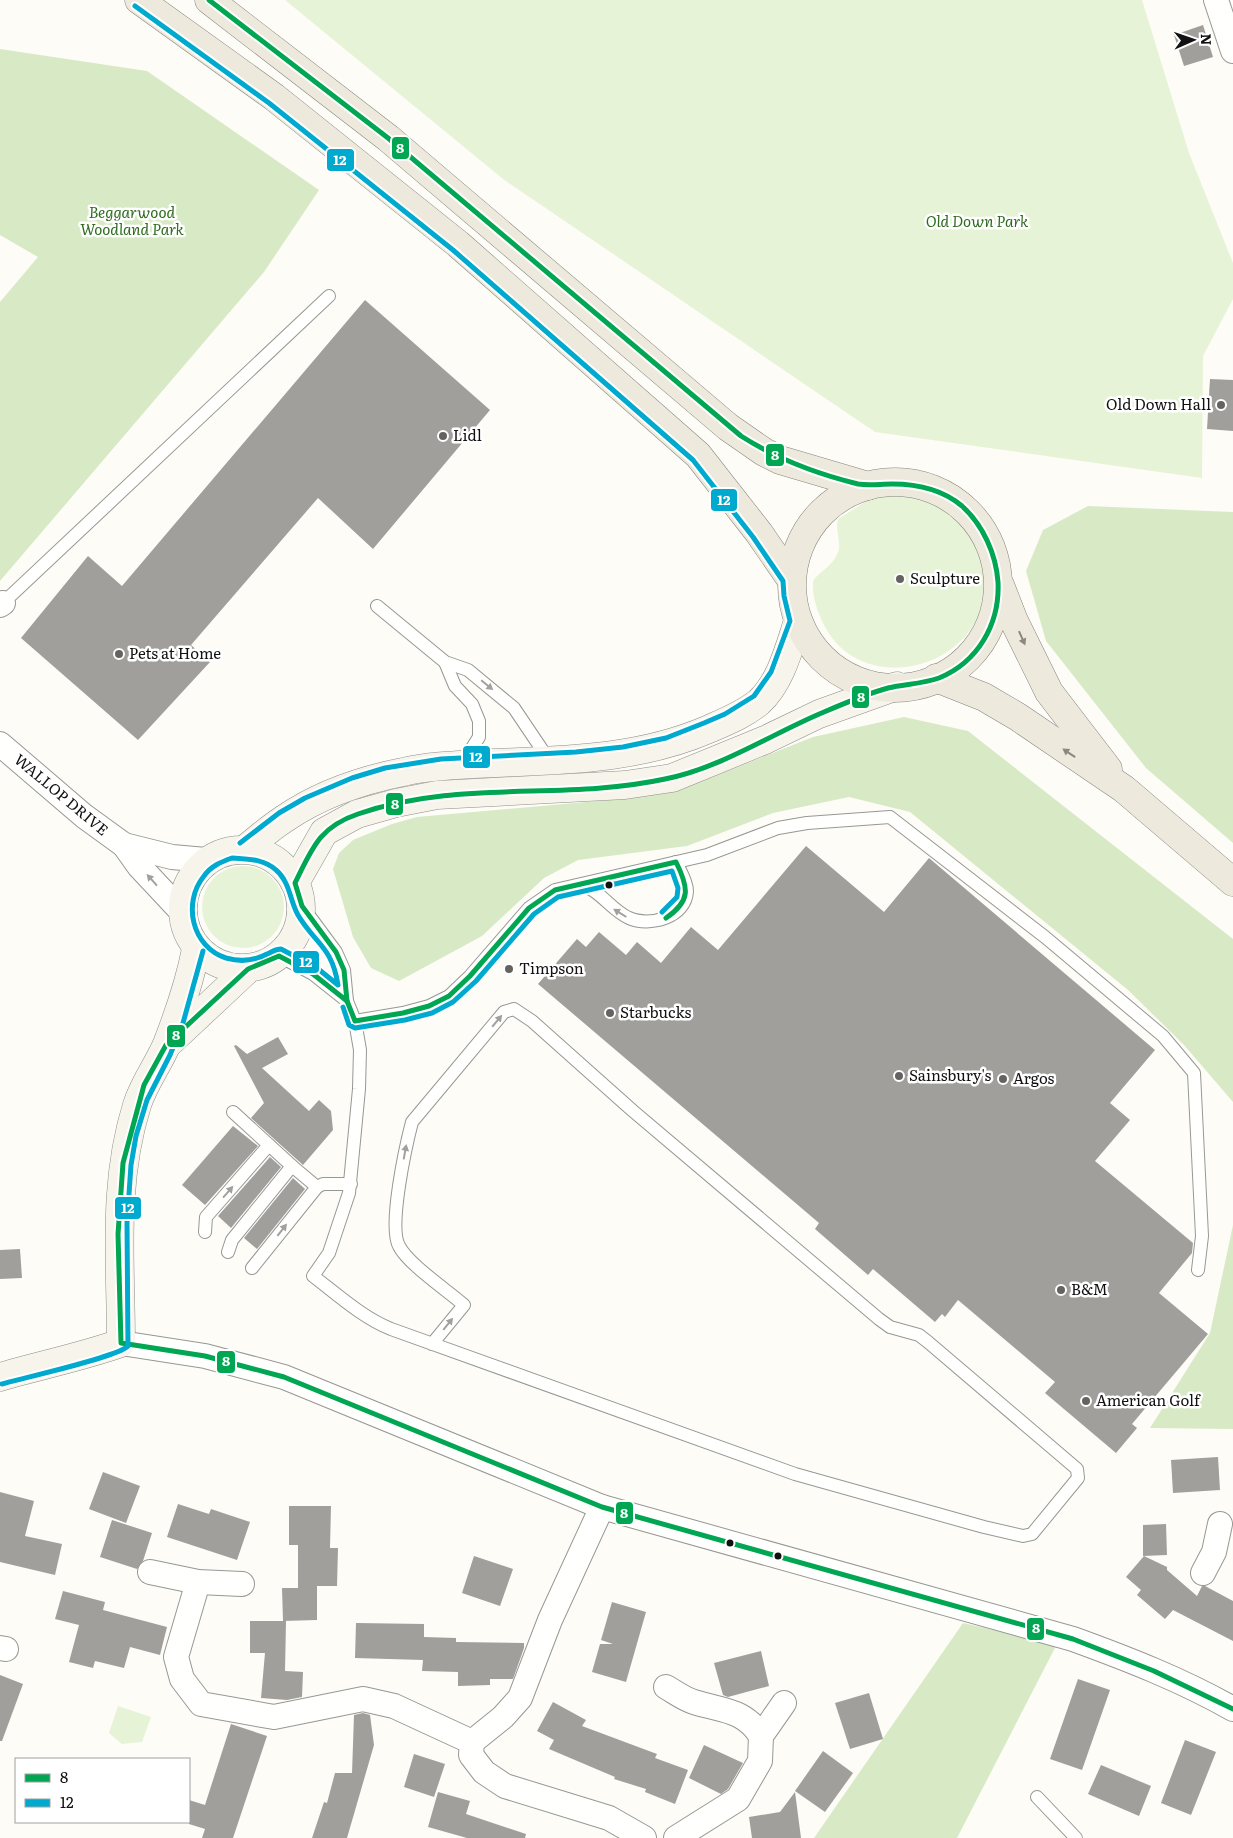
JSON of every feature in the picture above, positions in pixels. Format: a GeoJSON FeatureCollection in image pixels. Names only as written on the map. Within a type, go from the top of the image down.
{"type":"FeatureCollection","features":[{"type":"Feature","properties":{"kind":"main road"},"geometry":{"type":"LineString","coordinates":[[138,0],[274,97],[458,244],[698,455],[759,532],[790,578]]}},
{"type":"Feature","properties":{"kind":"main road"},"geometry":{"type":"LineString","coordinates":[[209,0],[388,138],[728,427],[764,452],[780,460],[868,486],[922,486],[938,491],[954,500],[979,525],[988,542],[997,577],[1014,620],[1049,692],[1124,789]]}},
{"type":"Feature","properties":{"kind":"main road"},"geometry":{"type":"LineString","coordinates":[[868,486],[839,497],[816,516],[800,542],[790,578],[791,595],[798,621],[816,648],[844,672],[867,682],[897,686],[921,683],[966,664],[983,645],[994,620],[998,602],[997,577]]}},
{"type":"Feature","properties":{"kind":"main road"},"geometry":{"type":"LineString","coordinates":[[936,678],[996,703],[1124,789],[1233,882]]}},
{"type":"Feature","properties":{"kind":"street"},"geometry":{"type":"LineString","coordinates":[[1216,0],[1233,51]]}},
{"type":"Feature","properties":{"kind":"street"},"geometry":{"type":"LineString","coordinates":[[245,849],[284,819],[354,785],[404,771],[462,764],[600,757],[648,750],[686,738],[728,721],[758,702],[768,691],[778,674],[798,621]]}},
{"type":"Feature","properties":{"kind":"street"},"geometry":{"type":"LineString","coordinates":[[166,1045],[248,969],[280,956],[293,939],[298,894],[324,832],[363,812],[396,803],[437,796],[606,786],[672,778],[765,740],[820,714],[897,686]]}},
{"type":"Feature","properties":{"kind":"street","name":"WALLOP DRIVE"},"geometry":{"type":"LineString","coordinates":[[0,744],[98,827],[124,845],[139,866],[183,913],[189,936],[196,949]]}},
{"type":"Feature","properties":{"kind":"street","name":"WALLOP DRIVE"},"geometry":{"type":"LineString","coordinates":[[124,845],[172,857],[206,860]]}},
{"type":"Feature","properties":{"kind":"street","name":"WALLOP DRIVE"},"geometry":{"type":"LineString","coordinates":[[183,913],[191,882],[206,860],[222,851],[245,849],[274,859],[282,865],[298,894]]}},
{"type":"Feature","properties":{"kind":"street"},"geometry":{"type":"LineString","coordinates":[[121,1343],[118,1234],[123,1163],[144,1085],[166,1045],[191,976],[196,949],[210,960],[230,967],[248,969]]}},
{"type":"Feature","properties":{"kind":"street"},"geometry":{"type":"LineString","coordinates":[[0,1377],[41,1365],[81,1357],[121,1343],[205,1356],[284,1377],[602,1507],[1073,1639],[1160,1672],[1194,1687],[1233,1709]]}},
{"type":"Feature","properties":{"kind":"street"},"geometry":{"type":"LineString","coordinates":[[602,1507],[550,1620],[520,1698],[503,1717],[472,1742],[471,1755],[484,1772],[505,1786],[609,1818],[644,1838]]}},
{"type":"Feature","properties":{"kind":"street"},"geometry":{"type":"LineString","coordinates":[[1204,1573],[1223,1555],[1220,1524]]}},
{"type":"Feature","properties":{"kind":"street"},"geometry":{"type":"LineString","coordinates":[[150,1572],[198,1582],[242,1584]]}},
{"type":"Feature","properties":{"kind":"street"},"geometry":{"type":"LineString","coordinates":[[198,1582],[176,1657],[182,1679],[201,1704],[274,1717],[363,1699],[394,1706],[472,1742]]}},
{"type":"Feature","properties":{"kind":"street"},"geometry":{"type":"LineString","coordinates":[[666,1687],[692,1702],[739,1714],[754,1724],[761,1736],[760,1761],[738,1799],[676,1838]]}},
{"type":"Feature","properties":{"kind":"street"},"geometry":{"type":"LineString","coordinates":[[761,1736],[784,1703]]}},
{"type":"Feature","properties":{"kind":"lane"},"geometry":{"type":"LineString","coordinates":[[1,604],[329,296]]}},
{"type":"Feature","properties":{"kind":"lane"},"geometry":{"type":"LineString","coordinates":[[377,606],[445,662],[468,670],[514,708],[550,760]]}},
{"type":"Feature","properties":{"kind":"lane"},"geometry":{"type":"LineString","coordinates":[[445,662],[455,686],[472,704],[479,721],[479,737],[462,764]]}},
{"type":"Feature","properties":{"kind":"lane"},"geometry":{"type":"LineString","coordinates":[[355,1020],[403,1013],[429,1006],[449,996],[470,976],[530,908],[555,890],[707,854],[794,824],[890,817],[1045,937],[1162,1036],[1194,1073],[1202,1236],[1198,1270]]}},
{"type":"Feature","properties":{"kind":"lane"},"geometry":{"type":"LineString","coordinates":[[576,884],[592,888],[614,910],[630,919],[648,922],[666,918],[678,910],[684,902],[687,891],[684,877],[676,862]]}},
{"type":"Feature","properties":{"kind":"lane"},"geometry":{"type":"LineString","coordinates":[[298,894],[336,952],[344,970],[347,1001],[355,1020],[360,1050],[350,1184],[337,1233],[329,1252],[313,1276],[378,1324],[432,1344],[795,1474],[1023,1536],[1032,1534],[1078,1478],[1077,1470],[947,1358],[919,1335],[890,1327],[879,1319],[514,1009],[504,1012],[412,1122],[406,1143],[398,1200],[396,1238],[402,1252],[464,1304],[432,1344]]}},
{"type":"Feature","properties":{"kind":"lane"},"geometry":{"type":"LineString","coordinates":[[280,956],[313,974],[347,1001]]}},
{"type":"Feature","properties":{"kind":"lane"},"geometry":{"type":"LineString","coordinates":[[233,1112],[316,1186]]}},
{"type":"Feature","properties":{"kind":"lane"},"geometry":{"type":"LineString","coordinates":[[205,1232],[206,1217],[269,1145]]}},
{"type":"Feature","properties":{"kind":"lane"},"geometry":{"type":"LineString","coordinates":[[228,1252],[232,1240],[292,1166]]}},
{"type":"Feature","properties":{"kind":"lane"},"geometry":{"type":"LineString","coordinates":[[252,1268],[316,1186],[323,1184],[350,1184]]}},
{"type":"Feature","properties":{"kind":"lane"},"geometry":{"type":"LineString","coordinates":[[1037,1797],[1076,1838]]}},
{"type":"Feature","properties":{"kind":"green space","name":"Old Down Park"},"geometry":{"type":"Polygon","coordinates":[[[285,0],[1142,0],[1189,153],[1233,263],[1233,299],[1203,356],[1202,478],[875,432],[503,179],[285,0]]]}},
{"type":"Feature","properties":{"kind":"green space","name":"Beggarwood Woodland Park"},"geometry":{"type":"Polygon","coordinates":[[[0,49],[147,71],[319,190],[264,272],[0,581],[0,302],[38,257],[0,235],[0,49]]]}},
{"type":"Feature","properties":{"kind":"green space"},"geometry":{"type":"Polygon","coordinates":[[[904,492],[939,502],[959,516],[967,525],[979,547],[985,587],[976,620],[957,645],[931,661],[900,668],[870,664],[843,649],[823,623],[815,603],[813,583],[817,576],[837,555],[839,548],[838,519],[873,497],[904,492]]]}},
{"type":"Feature","properties":{"kind":"green space"},"geometry":{"type":"Polygon","coordinates":[[[1088,506],[1233,512],[1233,843],[1146,768],[1046,641],[1026,571],[1043,530],[1088,506]]]}},
{"type":"Feature","properties":{"kind":"green space"},"geometry":{"type":"Polygon","coordinates":[[[904,717],[968,731],[1233,939],[1233,1102],[1184,1045],[1128,990],[910,812],[849,797],[773,813],[687,846],[578,860],[544,878],[482,936],[399,981],[371,968],[353,937],[333,869],[339,853],[353,840],[392,824],[417,817],[631,798],[700,782],[813,737],[904,717]]]}},
{"type":"Feature","properties":{"kind":"green space"},"geometry":{"type":"Polygon","coordinates":[[[243,866],[259,869],[272,878],[281,891],[284,907],[281,923],[272,936],[259,945],[243,948],[227,945],[214,936],[205,923],[202,907],[205,891],[214,878],[227,869],[243,866]]]}},
{"type":"Feature","properties":{"kind":"green space"},"geometry":{"type":"Polygon","coordinates":[[[1233,1225],[1233,1429],[1150,1428],[1210,1333],[1233,1225]]]}},
{"type":"Feature","properties":{"kind":"green space"},"geometry":{"type":"Polygon","coordinates":[[[963,1623],[1057,1644],[957,1838],[814,1838],[963,1623]]]}},
{"type":"Feature","properties":{"kind":"green space"},"geometry":{"type":"Polygon","coordinates":[[[118,1706],[151,1717],[142,1742],[122,1744],[109,1733],[118,1706]]]}},
{"type":"Feature","properties":{"kind":"building"},"geometry":{"type":"Polygon","coordinates":[[[1203,25],[1213,57],[1184,66],[1174,35],[1203,25]]]}},
{"type":"Feature","properties":{"kind":"building"},"geometry":{"type":"Polygon","coordinates":[[[365,300],[490,410],[373,549],[318,498],[191,645],[210,662],[138,740],[21,638],[88,556],[122,586],[365,300]]]}},
{"type":"Feature","properties":{"kind":"building","name":"Old Down Hall"},"geometry":{"type":"Polygon","coordinates":[[[1210,379],[1233,380],[1233,431],[1207,429],[1210,379]]]}},
{"type":"Feature","properties":{"kind":"building","name":"Sainsbury's"},"geometry":{"type":"Polygon","coordinates":[[[806,846],[884,912],[929,858],[1155,1050],[1110,1103],[1130,1120],[1095,1161],[1193,1243],[1192,1253],[1159,1293],[1208,1334],[1132,1424],[1137,1428],[1116,1453],[1045,1393],[1055,1382],[958,1300],[945,1317],[942,1314],[935,1322],[873,1269],[868,1275],[815,1229],[819,1223],[538,984],[577,939],[586,947],[599,932],[626,955],[637,942],[661,963],[691,927],[718,950],[806,846]]]}},
{"type":"Feature","properties":{"kind":"building"},"geometry":{"type":"Polygon","coordinates":[[[278,1037],[288,1054],[262,1068],[309,1111],[319,1100],[331,1111],[333,1130],[303,1165],[251,1118],[264,1103],[234,1046],[236,1045],[247,1054],[278,1037]]]}},
{"type":"Feature","properties":{"kind":"building"},"geometry":{"type":"Polygon","coordinates":[[[233,1126],[258,1146],[205,1205],[182,1185],[233,1126]]]}},
{"type":"Feature","properties":{"kind":"building"},"geometry":{"type":"Polygon","coordinates":[[[270,1157],[281,1167],[231,1228],[218,1216],[270,1157]]]}},
{"type":"Feature","properties":{"kind":"building"},"geometry":{"type":"Polygon","coordinates":[[[293,1178],[305,1189],[257,1249],[244,1238],[293,1178]]]}},
{"type":"Feature","properties":{"kind":"building"},"geometry":{"type":"Polygon","coordinates":[[[20,1249],[22,1278],[0,1279],[0,1250],[20,1249]]]}},
{"type":"Feature","properties":{"kind":"building"},"geometry":{"type":"Polygon","coordinates":[[[1218,1457],[1220,1490],[1173,1493],[1171,1460],[1218,1457]]]}},
{"type":"Feature","properties":{"kind":"building"},"geometry":{"type":"Polygon","coordinates":[[[103,1472],[140,1486],[126,1523],[89,1509],[103,1472]]]}},
{"type":"Feature","properties":{"kind":"building"},"geometry":{"type":"Polygon","coordinates":[[[0,1492],[34,1501],[25,1536],[62,1544],[55,1575],[0,1562],[0,1492]]]}},
{"type":"Feature","properties":{"kind":"building"},"geometry":{"type":"Polygon","coordinates":[[[178,1504],[209,1514],[211,1509],[250,1522],[237,1560],[167,1537],[178,1504]]]}},
{"type":"Feature","properties":{"kind":"building"},"geometry":{"type":"Polygon","coordinates":[[[289,1506],[331,1506],[330,1548],[338,1548],[337,1586],[317,1586],[317,1620],[283,1621],[282,1588],[298,1588],[298,1545],[289,1545],[289,1506]]]}},
{"type":"Feature","properties":{"kind":"building"},"geometry":{"type":"Polygon","coordinates":[[[112,1520],[152,1533],[143,1561],[137,1569],[100,1557],[112,1520]]]}},
{"type":"Feature","properties":{"kind":"building"},"geometry":{"type":"Polygon","coordinates":[[[1166,1524],[1167,1555],[1143,1556],[1143,1525],[1166,1524]]]}},
{"type":"Feature","properties":{"kind":"building"},"geometry":{"type":"Polygon","coordinates":[[[474,1556],[513,1569],[500,1606],[462,1593],[474,1556]]]}},
{"type":"Feature","properties":{"kind":"building"},"geometry":{"type":"Polygon","coordinates":[[[1144,1556],[1167,1567],[1167,1570],[1197,1596],[1202,1586],[1205,1586],[1233,1601],[1233,1641],[1173,1610],[1165,1619],[1137,1595],[1141,1590],[1126,1577],[1144,1556]]]}},
{"type":"Feature","properties":{"kind":"building"},"geometry":{"type":"Polygon","coordinates":[[[63,1591],[105,1602],[103,1610],[167,1627],[160,1655],[130,1647],[124,1668],[95,1661],[93,1668],[69,1662],[79,1625],[55,1619],[63,1591]]]}},
{"type":"Feature","properties":{"kind":"building"},"geometry":{"type":"Polygon","coordinates":[[[612,1602],[646,1612],[626,1682],[592,1672],[600,1644],[613,1644],[601,1640],[612,1602]]]}},
{"type":"Feature","properties":{"kind":"building"},"geometry":{"type":"Polygon","coordinates":[[[250,1621],[286,1621],[285,1671],[303,1672],[302,1697],[287,1700],[261,1698],[265,1653],[250,1653],[250,1621]]]}},
{"type":"Feature","properties":{"kind":"building"},"geometry":{"type":"Polygon","coordinates":[[[356,1623],[424,1624],[424,1637],[456,1638],[456,1642],[524,1643],[524,1648],[513,1679],[490,1679],[490,1685],[458,1686],[458,1672],[422,1671],[423,1660],[355,1658],[356,1623]]]}},
{"type":"Feature","properties":{"kind":"building"},"geometry":{"type":"Polygon","coordinates":[[[761,1651],[769,1686],[728,1697],[723,1695],[714,1663],[761,1651]]]}},
{"type":"Feature","properties":{"kind":"building"},"geometry":{"type":"Polygon","coordinates":[[[0,1675],[23,1684],[2,1741],[0,1741],[0,1675]]]}},
{"type":"Feature","properties":{"kind":"building"},"geometry":{"type":"Polygon","coordinates":[[[1078,1679],[1110,1690],[1082,1770],[1050,1759],[1078,1679]]]}},
{"type":"Feature","properties":{"kind":"building"},"geometry":{"type":"Polygon","coordinates":[[[869,1693],[883,1739],[850,1749],[835,1703],[869,1693]]]}},
{"type":"Feature","properties":{"kind":"building"},"geometry":{"type":"Polygon","coordinates":[[[553,1702],[586,1720],[582,1726],[657,1754],[655,1758],[688,1770],[675,1804],[645,1792],[646,1789],[614,1779],[615,1777],[549,1749],[554,1740],[537,1731],[553,1702]]]}},
{"type":"Feature","properties":{"kind":"building"},"geometry":{"type":"Polygon","coordinates":[[[363,1713],[370,1715],[374,1745],[347,1838],[312,1838],[324,1802],[327,1803],[335,1773],[352,1773],[354,1715],[363,1713]]]}},
{"type":"Feature","properties":{"kind":"building"},"geometry":{"type":"Polygon","coordinates":[[[231,1724],[267,1736],[233,1838],[202,1838],[205,1829],[189,1824],[190,1800],[205,1805],[231,1724]]]}},
{"type":"Feature","properties":{"kind":"building"},"geometry":{"type":"Polygon","coordinates":[[[1185,1740],[1216,1752],[1191,1815],[1161,1803],[1185,1740]]]}},
{"type":"Feature","properties":{"kind":"building"},"geometry":{"type":"Polygon","coordinates":[[[704,1745],[743,1763],[728,1789],[721,1794],[689,1778],[704,1745]]]}},
{"type":"Feature","properties":{"kind":"building"},"geometry":{"type":"Polygon","coordinates":[[[823,1751],[853,1773],[825,1812],[795,1791],[823,1751]]]}},
{"type":"Feature","properties":{"kind":"building"},"geometry":{"type":"Polygon","coordinates":[[[414,1754],[445,1764],[434,1797],[404,1787],[414,1754]]]}},
{"type":"Feature","properties":{"kind":"building"},"geometry":{"type":"Polygon","coordinates":[[[1101,1765],[1151,1786],[1139,1816],[1088,1794],[1101,1765]]]}},
{"type":"Feature","properties":{"kind":"building"},"geometry":{"type":"Polygon","coordinates":[[[438,1792],[470,1801],[466,1814],[526,1834],[525,1838],[467,1838],[428,1827],[438,1792]]]}},
{"type":"Feature","properties":{"kind":"building"},"geometry":{"type":"Polygon","coordinates":[[[795,1792],[801,1838],[752,1838],[749,1817],[780,1812],[795,1792]]]}},
{"type":"Feature","properties":{"kind":"transit line","name":"8"},"geometry":{"type":"LineString","coordinates":[[209,0],[388,138],[741,436],[783,459],[843,480],[862,485],[911,485],[938,492],[955,500],[962,506],[976,522],[987,541],[997,571],[998,582],[998,598],[990,627],[984,640],[975,652],[953,671],[939,678],[888,688],[864,696],[804,721],[726,759],[686,774],[665,779],[588,789],[472,793],[434,797],[396,803],[358,814],[334,825],[325,833],[312,850],[295,883],[302,906],[336,952],[344,970],[347,1001],[355,1021],[403,1013],[429,1006],[449,996],[470,976],[529,908],[555,890],[676,862],[685,887],[684,900],[666,918]]}},
{"type":"Feature","properties":{"kind":"transit line","name":"12"},"geometry":{"type":"LineString","coordinates":[[135,6],[269,103],[453,250],[693,460],[753,537],[783,581],[784,596],[790,621],[771,672],[754,696],[725,714],[704,723],[666,738],[623,747],[576,752],[441,759],[385,768],[352,778],[305,798],[279,813],[240,843]]}},
{"type":"Feature","properties":{"kind":"transit line","name":"12"},"geometry":{"type":"LineString","coordinates":[[232,858],[261,862],[271,866],[281,875],[295,910],[332,962],[338,985],[317,968],[281,949],[257,958],[236,960],[226,958],[214,952],[205,944],[198,934],[194,923],[193,899],[197,887],[207,873],[216,865],[232,858]]}},
{"type":"Feature","properties":{"kind":"transit line","name":"12"},"geometry":{"type":"LineString","coordinates":[[343,1007],[349,1025],[355,1028],[405,1020],[432,1013],[453,1002],[476,981],[534,914],[558,897],[672,871],[678,888],[677,897],[662,912]]}},
{"type":"Feature","properties":{"kind":"transit line","name":"12"},"geometry":{"type":"LineString","coordinates":[[2,1384],[107,1356],[121,1351],[128,1346],[127,1223],[131,1165],[136,1136],[147,1100],[170,1055],[183,1023],[203,951]]}},
{"type":"Feature","properties":{"kind":"transit line","name":"8"},"geometry":{"type":"LineString","coordinates":[[347,1001],[313,974],[279,956],[248,969],[166,1045],[144,1085],[123,1163],[118,1234],[121,1343],[205,1356],[284,1377],[602,1507],[1073,1639],[1154,1671],[1233,1709]]}},
{"type":"Feature","properties":{"kind":"place","name":"Old Down Hall"},"geometry":{"type":"Point","coordinates":[1221,405]}},
{"type":"Feature","properties":{"kind":"place","name":"Lidl"},"geometry":{"type":"Point","coordinates":[443,436]}},
{"type":"Feature","properties":{"kind":"place","name":"Sculpture"},"geometry":{"type":"Point","coordinates":[900,579]}},
{"type":"Feature","properties":{"kind":"place","name":"Pets at Home"},"geometry":{"type":"Point","coordinates":[119,654]}},
{"type":"Feature","properties":{"kind":"place","name":"Timpson"},"geometry":{"type":"Point","coordinates":[509,969]}},
{"type":"Feature","properties":{"kind":"place","name":"Starbucks"},"geometry":{"type":"Point","coordinates":[610,1013]}},
{"type":"Feature","properties":{"kind":"place","name":"Sainsbury's"},"geometry":{"type":"Point","coordinates":[899,1076]}},
{"type":"Feature","properties":{"kind":"place","name":"Argos"},"geometry":{"type":"Point","coordinates":[1003,1079]}},
{"type":"Feature","properties":{"kind":"place","name":"B&M"},"geometry":{"type":"Point","coordinates":[1061,1290]}},
{"type":"Feature","properties":{"kind":"place","name":"American Golf"},"geometry":{"type":"Point","coordinates":[1086,1401]}}]}
